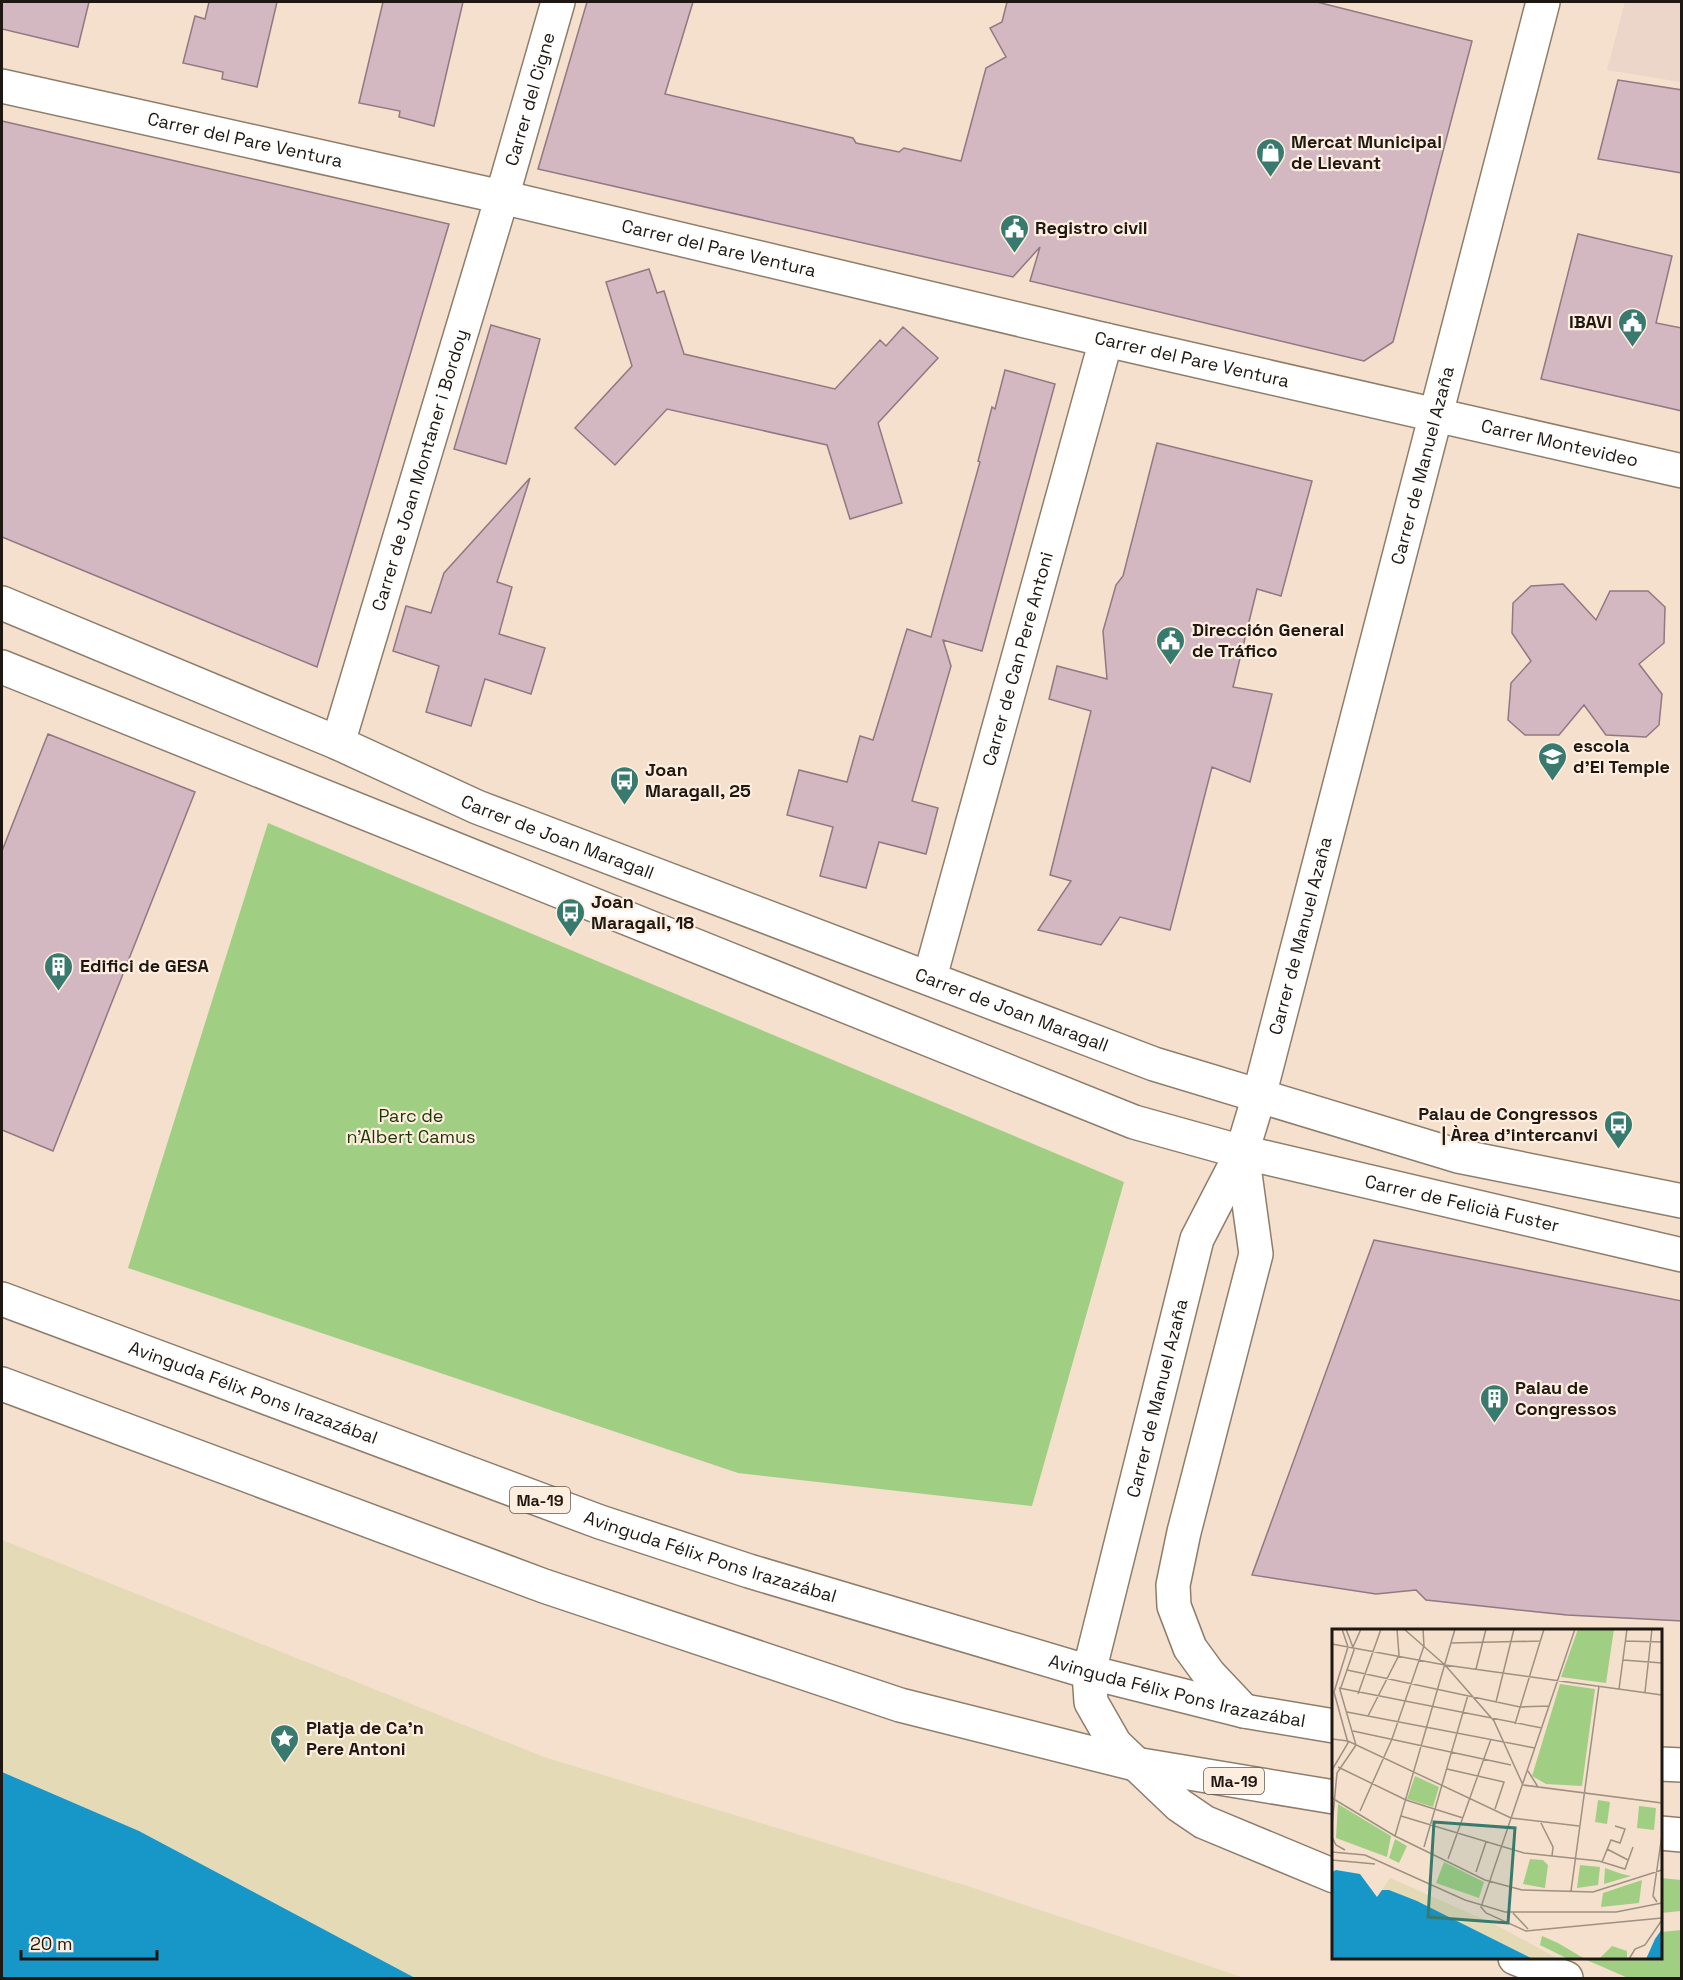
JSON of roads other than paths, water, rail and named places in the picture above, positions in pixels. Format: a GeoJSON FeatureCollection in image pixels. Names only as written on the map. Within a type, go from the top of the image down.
{"type":"FeatureCollection","features":[{"type":"Feature","properties":{"kind":"main road","name":"Carrer del Cigne"},"geometry":{"type":"LineString","coordinates":[[502,197],[558,2]]}},
{"type":"Feature","properties":{"kind":"main road","name":"Carrer de Manuel Azaña"},"geometry":{"type":"LineString","coordinates":[[1332,1875],[1204,1822],[1179,1805],[1115,1744],[1091,1702],[1089,1672],[1197,1239],[1242,1152],[1259,1096],[1543,2]]}},
{"type":"Feature","properties":{"kind":"main road","name":"Carrer del Pare Ventura"},"geometry":{"type":"LineString","coordinates":[[2,86],[502,197],[1436,417]]}},
{"type":"Feature","properties":{"kind":"main road","name":"Carrer de Joan Montaner i Bordoy"},"geometry":{"type":"LineString","coordinates":[[338,743],[502,197]]}},
{"type":"Feature","properties":{"kind":"main road","name":"Carrer de Can Pere Antoni"},"geometry":{"type":"LineString","coordinates":[[930,977],[1106,340]]}},
{"type":"Feature","properties":{"kind":"main road","name":"Carrer Montevideo"},"geometry":{"type":"LineString","coordinates":[[1436,417],[1682,471]]}},
{"type":"Feature","properties":{"kind":"main road","name":"Carrer de Joan Maragall"},"geometry":{"type":"LineString","coordinates":[[2,603],[338,743],[477,807],[930,977],[1154,1064],[1259,1096]]}},
{"type":"Feature","properties":{"kind":"main road"},"geometry":{"type":"LineString","coordinates":[[2,667],[1134,1122],[1242,1152],[1256,1254],[1184,1532],[1173,1585],[1174,1606],[1190,1648],[1209,1674],[1244,1711]]}},
{"type":"Feature","properties":{"kind":"main road"},"geometry":{"type":"LineString","coordinates":[[1259,1096],[1458,1156],[1682,1202]]}},
{"type":"Feature","properties":{"kind":"main road","name":"Carrer de Felicià Fuster"},"geometry":{"type":"LineString","coordinates":[[1242,1152],[1682,1255]]}},
{"type":"Feature","properties":{"kind":"main road","name":"Avinguda Félix Pons Irazazábal"},"geometry":{"type":"LineString","coordinates":[[2,1299],[600,1522],[748,1572],[1089,1672],[1244,1711],[1332,1726]]}},
{"type":"Feature","properties":{"kind":"main road","name":"Ma-19"},"geometry":{"type":"LineString","coordinates":[[2,1384],[463,1556],[710,1644],[900,1705],[1135,1764],[1332,1797]]}},
{"type":"Feature","properties":{"kind":"main road"},"geometry":{"type":"LineString","coordinates":[[1662,1764],[1682,1765]]}},
{"type":"Feature","properties":{"kind":"main road"},"geometry":{"type":"LineString","coordinates":[[1662,1833],[1682,1835]]}},
{"type":"Feature","properties":{"kind":"main road"},"geometry":{"type":"LineString","coordinates":[[1518,1959],[1566,1978]]}},
{"type":"Feature","properties":{"kind":"water"},"geometry":{"type":"Polygon","coordinates":[[[2,1772],[139,1831],[415,1978],[2,1978],[2,1772]]]}},
{"type":"Feature","properties":{"kind":"place","name":"Mercat Municipal de Llevant"},"geometry":{"type":"Point","coordinates":[1270,178]}},
{"type":"Feature","properties":{"kind":"place","name":"Registro civil"},"geometry":{"type":"Point","coordinates":[1014,254]}},
{"type":"Feature","properties":{"kind":"place","name":"IBAVI"},"geometry":{"type":"Point","coordinates":[1633,348]}},
{"type":"Feature","properties":{"kind":"place","name":"Dirección General de Tráfico"},"geometry":{"type":"Point","coordinates":[1171,666]}},
{"type":"Feature","properties":{"kind":"place","name":"escola d'El Temple"},"geometry":{"type":"Point","coordinates":[1552,782]}},
{"type":"Feature","properties":{"kind":"place","name":"Joan Maragall, 25"},"geometry":{"type":"Point","coordinates":[624,806]}},
{"type":"Feature","properties":{"kind":"place","name":"Joan Maragall, 18"},"geometry":{"type":"Point","coordinates":[570,938]}},
{"type":"Feature","properties":{"kind":"place","name":"Edifici de GESA"},"geometry":{"type":"Point","coordinates":[59,992]}},
{"type":"Feature","properties":{"kind":"place","name":"Palau de Congressos | Àrea d'intercanvi"},"geometry":{"type":"Point","coordinates":[1619,1150]}},
{"type":"Feature","properties":{"kind":"place","name":"Palau de Congressos"},"geometry":{"type":"Point","coordinates":[1494,1424]}},
{"type":"Feature","properties":{"kind":"place","name":"Platja de Ca'n Pere Antoni"},"geometry":{"type":"Point","coordinates":[285,1764]}},
{"type":"Feature","properties":{"kind":"park label","name":"Parc de n'Albert Camus"},"geometry":{"type":"Point","coordinates":[411,1126]}}]}
